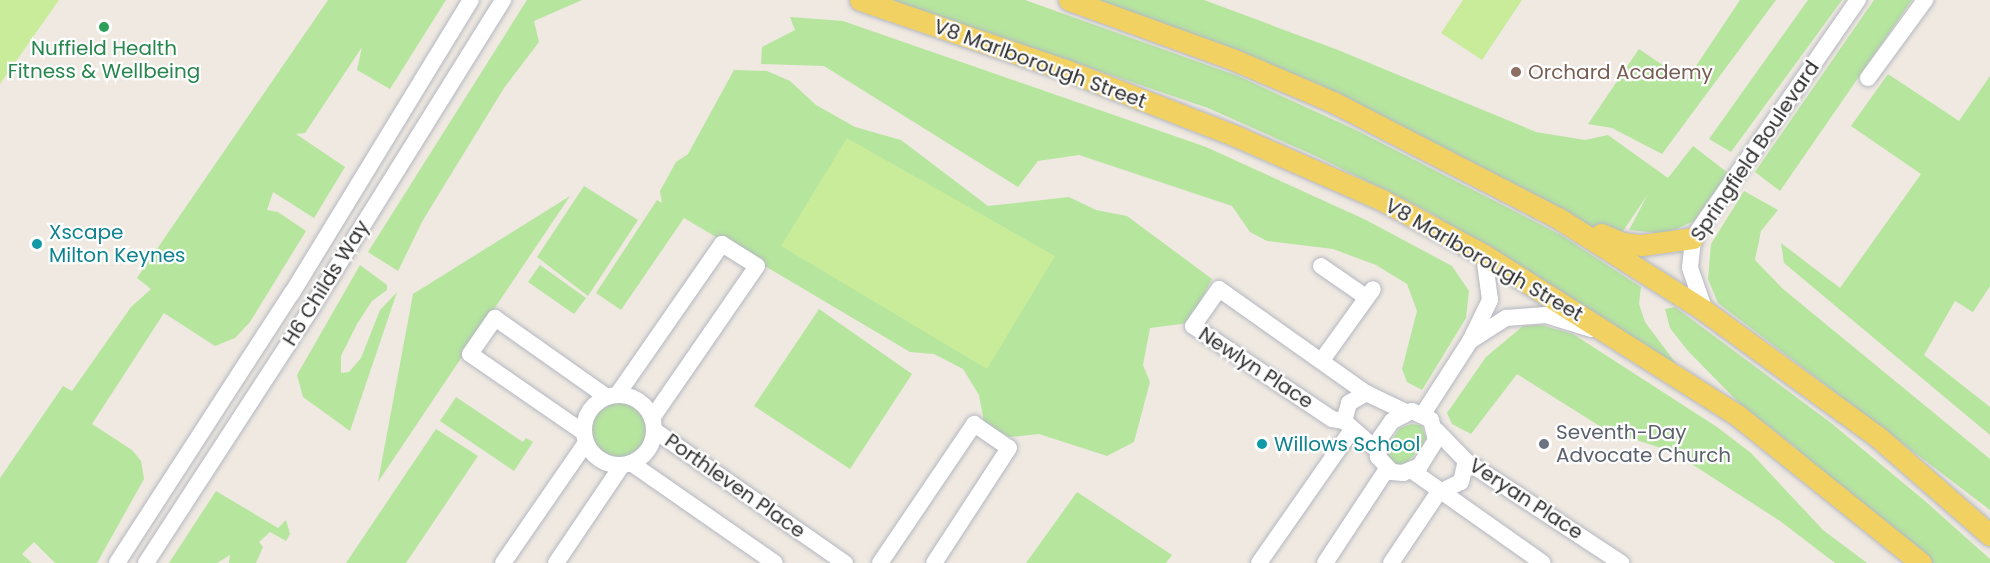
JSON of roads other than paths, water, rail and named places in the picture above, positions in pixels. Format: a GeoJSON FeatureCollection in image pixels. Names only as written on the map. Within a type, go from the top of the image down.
{"type":"FeatureCollection","features":[{"type":"Feature","properties":{"kind":"main road","name":"V8 Marlborough Street"},"geometry":{"type":"LineString","coordinates":[[860,0],[1063,69],[1238,137],[1382,200],[1484,255],[1737,415],[1921,563]]}},
{"type":"Feature","properties":{"kind":"main road"},"geometry":{"type":"LineString","coordinates":[[1069,0],[1232,59],[1333,102],[1558,218],[1705,311],[1878,437],[1990,535]]}},
{"type":"Feature","properties":{"kind":"main road"},"geometry":{"type":"LineString","coordinates":[[1558,218],[1622,243],[1667,244],[1693,237]]}},
{"type":"Feature","properties":{"kind":"street","name":"H6 Childs Way"},"geometry":{"type":"LineString","coordinates":[[117,563],[292,293],[471,0]]}},
{"type":"Feature","properties":{"kind":"street","name":"H6 Childs Way"},"geometry":{"type":"LineString","coordinates":[[147,563],[312,307],[502,0]]}},
{"type":"Feature","properties":{"kind":"street","name":"Springfield Boulevard"},"geometry":{"type":"LineString","coordinates":[[1705,311],[1690,268],[1693,237],[1858,0]]}},
{"type":"Feature","properties":{"kind":"street"},"geometry":{"type":"LineString","coordinates":[[1868,78],[1925,0]]}},
{"type":"Feature","properties":{"kind":"street"},"geometry":{"type":"LineString","coordinates":[[503,563],[584,438],[589,410],[612,396],[722,244],[757,266],[653,424],[648,450],[627,464],[556,563]]}},
{"type":"Feature","properties":{"kind":"street"},"geometry":{"type":"LineString","coordinates":[[1423,414],[1470,341],[1490,300],[1484,255]]}},
{"type":"Feature","properties":{"kind":"street"},"geometry":{"type":"LineString","coordinates":[[1322,266],[1370,293],[1322,360]]}},
{"type":"Feature","properties":{"kind":"street","name":"Newlyn Place"},"geometry":{"type":"LineString","coordinates":[[1377,450],[1347,426],[1332,419],[1193,326],[1219,289],[1366,393],[1406,412]]}},
{"type":"Feature","properties":{"kind":"street"},"geometry":{"type":"LineString","coordinates":[[1470,341],[1506,318],[1546,315],[1609,334]]}},
{"type":"Feature","properties":{"kind":"street"},"geometry":{"type":"LineString","coordinates":[[627,464],[602,461],[584,438],[470,354],[495,318],[612,396],[638,400],[653,424]]}},
{"type":"Feature","properties":{"kind":"street"},"geometry":{"type":"LineString","coordinates":[[1259,563],[1347,426],[1349,403],[1366,393]]}},
{"type":"Feature","properties":{"kind":"street"},"geometry":{"type":"LineString","coordinates":[[1387,469],[1377,450],[1392,421],[1406,412],[1423,414],[1436,430],[1431,453],[1411,470]]}},
{"type":"Feature","properties":{"kind":"street","name":"Porthleven Place"},"geometry":{"type":"LineString","coordinates":[[653,424],[845,563]]}},
{"type":"Feature","properties":{"kind":"street"},"geometry":{"type":"LineString","coordinates":[[880,563],[974,424],[1009,448],[934,563]]}},
{"type":"Feature","properties":{"kind":"street","name":"Veryan Place"},"geometry":{"type":"LineString","coordinates":[[1436,430],[1466,461],[1621,563]]}},
{"type":"Feature","properties":{"kind":"street"},"geometry":{"type":"LineString","coordinates":[[1391,563],[1438,493],[1461,482],[1466,461]]}},
{"type":"Feature","properties":{"kind":"street","name":"Porthleven Place"},"geometry":{"type":"LineString","coordinates":[[627,464],[775,563]]}},
{"type":"Feature","properties":{"kind":"street"},"geometry":{"type":"LineString","coordinates":[[1387,469],[1411,470],[1438,493],[1543,563]]}},
{"type":"Feature","properties":{"kind":"street"},"geometry":{"type":"LineString","coordinates":[[1325,563],[1387,469]]}},
{"type":"Feature","properties":{"kind":"place","name":"Nuffield Health Fitness & Wellbeing"},"geometry":{"type":"Point","coordinates":[104,27]}},
{"type":"Feature","properties":{"kind":"place","name":"Orchard Academy"},"geometry":{"type":"Point","coordinates":[1516,72]}},
{"type":"Feature","properties":{"kind":"place","name":"Xscape Milton Keynes"},"geometry":{"type":"Point","coordinates":[37,244]}},
{"type":"Feature","properties":{"kind":"place","name":"Willows School"},"geometry":{"type":"Point","coordinates":[1262,444]}},
{"type":"Feature","properties":{"kind":"place","name":"Seventh-Day Advocate Church"},"geometry":{"type":"Point","coordinates":[1544,444]}}]}
